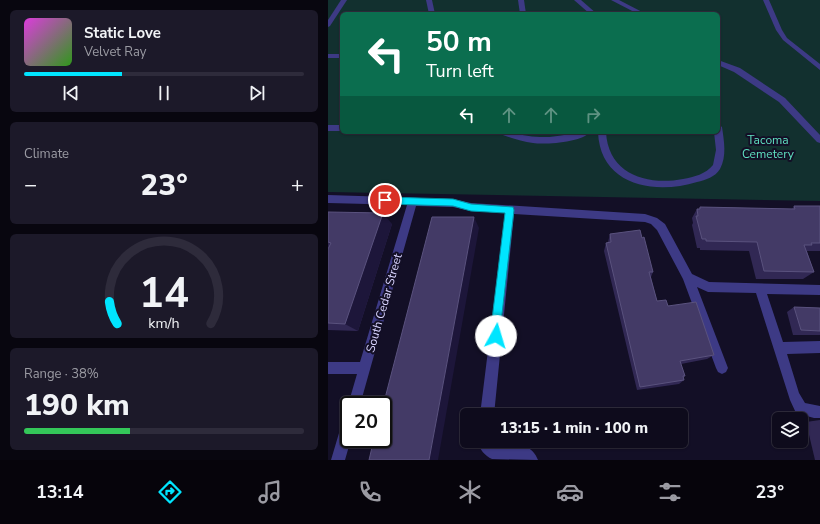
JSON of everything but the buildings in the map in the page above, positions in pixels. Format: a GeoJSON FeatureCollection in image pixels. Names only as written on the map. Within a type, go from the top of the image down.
{"type":"FeatureCollection","features":[{"type":"Feature","properties":{"kind":"lane"},"geometry":{"type":"LineString","coordinates":[[328,25],[344,0]]}},
{"type":"Feature","properties":{"kind":"lane"},"geometry":{"type":"LineString","coordinates":[[429,0],[432,12]]}},
{"type":"Feature","properties":{"kind":"lane"},"geometry":{"type":"LineString","coordinates":[[521,0],[523,12]]}},
{"type":"Feature","properties":{"kind":"lane"},"geometry":{"type":"LineString","coordinates":[[577,0],[592,12]]}},
{"type":"Feature","properties":{"kind":"lane"},"geometry":{"type":"LineString","coordinates":[[614,0],[639,12]]}},
{"type":"Feature","properties":{"kind":"lane"},"geometry":{"type":"LineString","coordinates":[[766,0],[779,30],[786,39],[820,68]]}},
{"type":"Feature","properties":{"kind":"lane"},"geometry":{"type":"LineString","coordinates":[[328,56],[340,56]]}},
{"type":"Feature","properties":{"kind":"lane"},"geometry":{"type":"LineString","coordinates":[[720,63],[738,70],[782,100],[820,140]]}},
{"type":"Feature","properties":{"kind":"lane"},"geometry":{"type":"LineString","coordinates":[[328,128],[340,128]]}},
{"type":"Feature","properties":{"kind":"lane"},"geometry":{"type":"LineString","coordinates":[[509,134],[534,142],[580,136],[583,134]]}},
{"type":"Feature","properties":{"kind":"lane"},"geometry":{"type":"LineString","coordinates":[[602,134],[602,144],[608,158],[615,168],[634,179],[658,185],[675,185],[708,175],[717,165],[720,154],[719,134]]}},
{"type":"Feature","properties":{"kind":"lane"},"geometry":{"type":"LineString","coordinates":[[328,199],[453,203],[471,207],[645,218],[654,221],[661,227],[670,242],[688,278],[722,368]]}},
{"type":"Feature","properties":{"kind":"lane","name":"South Cedar Street"},"geometry":{"type":"LineString","coordinates":[[357,396],[413,201]]}},
{"type":"Feature","properties":{"kind":"lane"},"geometry":{"type":"LineString","coordinates":[[488,408],[510,210]]}},
{"type":"Feature","properties":{"kind":"lane"},"geometry":{"type":"LineString","coordinates":[[688,278],[708,287],[820,290]]}},
{"type":"Feature","properties":{"kind":"lane"},"geometry":{"type":"LineString","coordinates":[[760,289],[794,396],[801,408],[814,412],[820,412]]}},
{"type":"Feature","properties":{"kind":"lane"},"geometry":{"type":"LineString","coordinates":[[779,348],[820,347]]}},
{"type":"Feature","properties":{"kind":"lane"},"geometry":{"type":"LineString","coordinates":[[328,368],[365,368]]}},
{"type":"Feature","properties":{"kind":"lane"},"geometry":{"type":"LineString","coordinates":[[338,460],[342,448]]}},
{"type":"Feature","properties":{"kind":"lane"},"geometry":{"type":"LineString","coordinates":[[488,448],[492,452],[523,452],[530,457],[531,460]]}},
{"type":"Feature","properties":{"kind":"green space","name":"Tacoma Cemetery"},"geometry":{"type":"Polygon","coordinates":[[[328,0],[820,0],[820,201],[328,192],[328,0]]]}},
{"type":"Feature","properties":{"kind":"route"},"geometry":{"type":"LineString","coordinates":[[385,200],[453,203],[471,207],[510,210],[496,336]]}}]}
